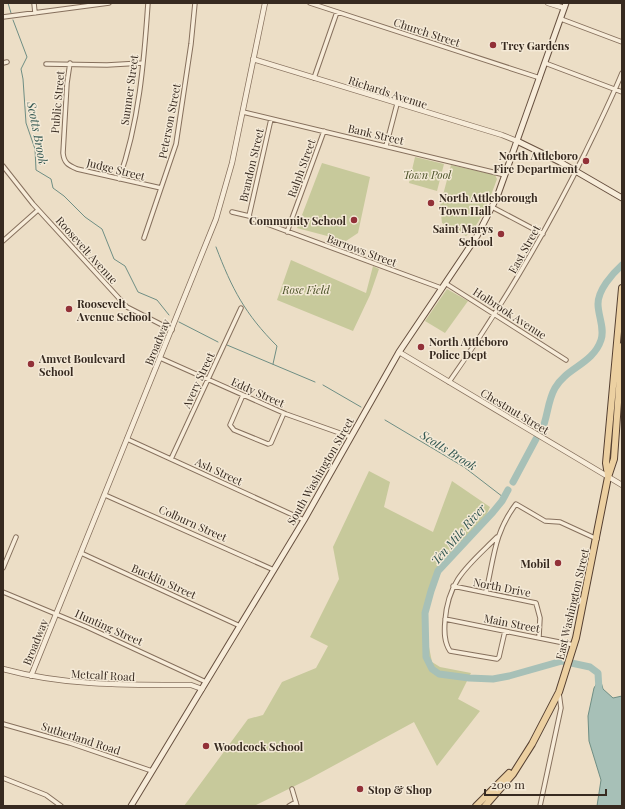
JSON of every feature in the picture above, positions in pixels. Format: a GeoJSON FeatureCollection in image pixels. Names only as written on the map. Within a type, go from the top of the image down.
{"type":"FeatureCollection","features":[{"type":"Feature","properties":{"kind":"main road","name":"South Washington Street"},"geometry":{"type":"LineString","coordinates":[[131,806],[304,520],[399,352],[477,236],[492,207],[505,175],[565,6]]}},
{"type":"Feature","properties":{"kind":"main road"},"geometry":{"type":"LineString","coordinates":[[517,141],[576,171],[622,198]]}},
{"type":"Feature","properties":{"kind":"main road","name":"East Washington Street"},"geometry":{"type":"LineString","coordinates":[[608,477],[606,463],[622,288]]}},
{"type":"Feature","properties":{"kind":"main road","name":"East Washington Street"},"geometry":{"type":"LineString","coordinates":[[485,806],[513,774],[528,751],[559,692],[571,657],[597,539],[608,477],[614,459],[620,411],[622,346]]}},
{"type":"Feature","properties":{"kind":"main road","name":"East Washington Street"},"geometry":{"type":"LineString","coordinates":[[476,806],[507,776],[528,751]]}},
{"type":"Feature","properties":{"kind":"street"},"geometry":{"type":"LineString","coordinates":[[34,3],[35,13]]}},
{"type":"Feature","properties":{"kind":"street"},"geometry":{"type":"LineString","coordinates":[[79,3],[79,8]]}},
{"type":"Feature","properties":{"kind":"street"},"geometry":{"type":"LineString","coordinates":[[3,17],[109,3]]}},
{"type":"Feature","properties":{"kind":"street","name":"Sumner Street"},"geometry":{"type":"LineString","coordinates":[[119,179],[129,146],[135,117],[148,3]]}},
{"type":"Feature","properties":{"kind":"street","name":"Peterson Street"},"geometry":{"type":"LineString","coordinates":[[144,238],[176,144],[191,44],[195,3]]}},
{"type":"Feature","properties":{"kind":"street","name":"Broadway"},"geometry":{"type":"LineString","coordinates":[[31,676],[172,330],[221,203],[243,112],[265,3]]}},
{"type":"Feature","properties":{"kind":"street","name":"Church Street"},"geometry":{"type":"LineString","coordinates":[[310,3],[540,78]]}},
{"type":"Feature","properties":{"kind":"street"},"geometry":{"type":"LineString","coordinates":[[548,3],[565,6]]}},
{"type":"Feature","properties":{"kind":"street"},"geometry":{"type":"LineString","coordinates":[[314,78],[337,12]]}},
{"type":"Feature","properties":{"kind":"street"},"geometry":{"type":"LineString","coordinates":[[561,19],[622,42]]}},
{"type":"Feature","properties":{"kind":"street","name":"Richards Avenue"},"geometry":{"type":"LineString","coordinates":[[253,59],[502,135],[517,141]]}},
{"type":"Feature","properties":{"kind":"street"},"geometry":{"type":"LineString","coordinates":[[46,64],[70,63],[107,65],[142,63]]}},
{"type":"Feature","properties":{"kind":"street","name":"Public Street"},"geometry":{"type":"LineString","coordinates":[[67,164],[64,160],[63,153],[67,83],[70,63]]}},
{"type":"Feature","properties":{"kind":"street"},"geometry":{"type":"LineString","coordinates":[[545,63],[622,92]]}},
{"type":"Feature","properties":{"kind":"street","name":"East Street"},"geometry":{"type":"LineString","coordinates":[[449,382],[512,288],[543,234],[576,171],[616,89],[622,73]]}},
{"type":"Feature","properties":{"kind":"street"},"geometry":{"type":"LineString","coordinates":[[386,146],[397,104]]}},
{"type":"Feature","properties":{"kind":"street","name":"Bank Street"},"geometry":{"type":"LineString","coordinates":[[243,112],[505,175]]}},
{"type":"Feature","properties":{"kind":"street","name":"Brandon Street"},"geometry":{"type":"LineString","coordinates":[[249,216],[271,119]]}},
{"type":"Feature","properties":{"kind":"street","name":"Ralph Street"},"geometry":{"type":"LineString","coordinates":[[287,232],[324,131]]}},
{"type":"Feature","properties":{"kind":"street","name":"Judge Street"},"geometry":{"type":"LineString","coordinates":[[67,164],[77,169],[162,188]]}},
{"type":"Feature","properties":{"kind":"street","name":"Roosevelt Avenue"},"geometry":{"type":"LineString","coordinates":[[3,166],[38,210],[127,307],[172,330]]}},
{"type":"Feature","properties":{"kind":"street"},"geometry":{"type":"LineString","coordinates":[[492,207],[543,234]]}},
{"type":"Feature","properties":{"kind":"street"},"geometry":{"type":"LineString","coordinates":[[3,241],[38,210]]}},
{"type":"Feature","properties":{"kind":"street","name":"Barrows Street"},"geometry":{"type":"LineString","coordinates":[[232,212],[249,216],[287,232],[441,288]]}},
{"type":"Feature","properties":{"kind":"street","name":"Holbrook Avenue"},"geometry":{"type":"LineString","coordinates":[[445,283],[566,360]]}},
{"type":"Feature","properties":{"kind":"street","name":"Avery Street"},"geometry":{"type":"LineString","coordinates":[[171,459],[241,308]]}},
{"type":"Feature","properties":{"kind":"street","name":"Chestnut Street"},"geometry":{"type":"LineString","coordinates":[[399,352],[622,485]]}},
{"type":"Feature","properties":{"kind":"street","name":"Eddy Street"},"geometry":{"type":"LineString","coordinates":[[160,358],[284,413],[351,437]]}},
{"type":"Feature","properties":{"kind":"street"},"geometry":{"type":"LineString","coordinates":[[243,395],[230,425],[234,430],[268,444],[271,443],[284,413]]}},
{"type":"Feature","properties":{"kind":"street","name":"Ash Street"},"geometry":{"type":"LineString","coordinates":[[127,440],[304,520]]}},
{"type":"Feature","properties":{"kind":"street","name":"Colburn Street"},"geometry":{"type":"LineString","coordinates":[[105,494],[274,570]]}},
{"type":"Feature","properties":{"kind":"street"},"geometry":{"type":"LineString","coordinates":[[486,592],[497,537],[508,515],[516,504],[545,521],[560,522],[597,539]]}},
{"type":"Feature","properties":{"kind":"street"},"geometry":{"type":"LineString","coordinates":[[3,568],[16,537]]}},
{"type":"Feature","properties":{"kind":"street"},"geometry":{"type":"LineString","coordinates":[[497,537],[463,572],[453,586],[447,604],[444,635],[446,645],[450,651],[497,660],[500,657],[505,631]]}},
{"type":"Feature","properties":{"kind":"street","name":"Bucklin Street"},"geometry":{"type":"LineString","coordinates":[[81,553],[240,626]]}},
{"type":"Feature","properties":{"kind":"street","name":"North Drive"},"geometry":{"type":"LineString","coordinates":[[453,586],[536,603],[540,618],[538,637]]}},
{"type":"Feature","properties":{"kind":"street","name":"Hunting Street"},"geometry":{"type":"LineString","coordinates":[[3,592],[56,614],[206,682]]}},
{"type":"Feature","properties":{"kind":"street","name":"Main Street"},"geometry":{"type":"LineString","coordinates":[[445,619],[574,645]]}},
{"type":"Feature","properties":{"kind":"street","name":"Metcalf Road"},"geometry":{"type":"LineString","coordinates":[[3,669],[31,676],[92,684],[192,685],[202,688]]}},
{"type":"Feature","properties":{"kind":"street"},"geometry":{"type":"LineString","coordinates":[[540,806],[561,708],[559,692]]}},
{"type":"Feature","properties":{"kind":"street","name":"Sutherland Road"},"geometry":{"type":"LineString","coordinates":[[3,724],[152,771]]}},
{"type":"Feature","properties":{"kind":"street"},"geometry":{"type":"LineString","coordinates":[[3,778],[46,795],[61,806]]}},
{"type":"Feature","properties":{"kind":"street"},"geometry":{"type":"LineString","coordinates":[[289,806],[296,804],[292,789]]}},
{"type":"Feature","properties":{"kind":"green space","name":"Town Pool"},"geometry":{"type":"Polygon","coordinates":[[[415,157],[444,164],[437,191],[409,183],[415,157]]]}},
{"type":"Feature","properties":{"kind":"green space"},"geometry":{"type":"Polygon","coordinates":[[[322,163],[370,177],[358,233],[346,241],[297,228],[322,163]]]}},
{"type":"Feature","properties":{"kind":"green space"},"geometry":{"type":"Polygon","coordinates":[[[451,165],[495,175],[497,179],[480,219],[476,226],[466,236],[442,223],[440,206],[451,165]]]}},
{"type":"Feature","properties":{"kind":"green space","name":"Rose Field"},"geometry":{"type":"Polygon","coordinates":[[[291,260],[366,293],[373,266],[379,269],[370,295],[353,331],[277,300],[291,260]]]}},
{"type":"Feature","properties":{"kind":"green space"},"geometry":{"type":"Polygon","coordinates":[[[447,289],[468,301],[445,333],[425,321],[447,289]]]}},
{"type":"Feature","properties":{"kind":"green space"},"geometry":{"type":"Polygon","coordinates":[[[369,471],[390,482],[384,507],[433,532],[452,481],[490,507],[483,522],[464,547],[442,569],[428,608],[427,637],[432,662],[440,667],[471,673],[458,699],[480,711],[437,766],[414,722],[309,779],[254,806],[184,806],[248,719],[263,715],[282,682],[316,668],[328,646],[310,637],[339,579],[333,547],[369,471]]]}},
{"type":"Feature","properties":{"kind":"water"},"geometry":{"type":"Polygon","coordinates":[[[601,682],[603,689],[613,698],[622,696],[622,806],[597,806],[601,780],[589,741],[588,716],[594,688],[597,683],[601,682]]]}},
{"type":"Feature","properties":{"kind":"waterway","name":"Scotts Brook"},"geometry":{"type":"LineString","coordinates":[[8,3],[11,13]]}},
{"type":"Feature","properties":{"kind":"waterway","name":"Scotts Brook"},"geometry":{"type":"LineString","coordinates":[[13,20],[27,57],[21,69],[26,123],[35,149],[36,170],[51,179],[53,188],[64,196],[85,217],[102,229],[114,259],[125,266],[138,292],[157,300],[169,315]]}},
{"type":"Feature","properties":{"kind":"waterway"},"geometry":{"type":"LineString","coordinates":[[216,247],[240,300],[256,323],[277,346],[273,364]]}},
{"type":"Feature","properties":{"kind":"waterway","name":"Ten Mile River"},"geometry":{"type":"LineString","coordinates":[[541,432],[550,399],[555,388],[566,375],[592,355],[601,340],[602,326],[598,308],[600,293],[606,283],[622,265]]}},
{"type":"Feature","properties":{"kind":"waterway","name":"Scotts Brook"},"geometry":{"type":"LineString","coordinates":[[179,322],[218,342]]}},
{"type":"Feature","properties":{"kind":"waterway","name":"Scotts Brook"},"geometry":{"type":"LineString","coordinates":[[227,345],[315,382]]}},
{"type":"Feature","properties":{"kind":"waterway","name":"Scotts Brook"},"geometry":{"type":"LineString","coordinates":[[323,385],[361,407]]}},
{"type":"Feature","properties":{"kind":"waterway","name":"Scotts Brook"},"geometry":{"type":"LineString","coordinates":[[385,420],[464,467],[503,497]]}},
{"type":"Feature","properties":{"kind":"waterway","name":"Ten Mile River"},"geometry":{"type":"LineString","coordinates":[[513,482],[536,439]]}},
{"type":"Feature","properties":{"kind":"waterway","name":"Ten Mile River"},"geometry":{"type":"LineString","coordinates":[[508,490],[502,501],[493,512],[438,571],[425,613],[426,657],[432,669],[439,674],[469,678],[493,679],[562,661],[590,667],[598,673],[599,690]]}},
{"type":"Feature","properties":{"kind":"place","name":"Trey Gardens"},"geometry":{"type":"Point","coordinates":[493,45]}},
{"type":"Feature","properties":{"kind":"place","name":"North Attleboro Fire Department"},"geometry":{"type":"Point","coordinates":[586,161]}},
{"type":"Feature","properties":{"kind":"place","name":"North Attleborough Town Hall"},"geometry":{"type":"Point","coordinates":[431,203]}},
{"type":"Feature","properties":{"kind":"place","name":"Community School"},"geometry":{"type":"Point","coordinates":[354,220]}},
{"type":"Feature","properties":{"kind":"place","name":"Saint Marys School"},"geometry":{"type":"Point","coordinates":[501,234]}},
{"type":"Feature","properties":{"kind":"place","name":"Roosevelt Avenue School"},"geometry":{"type":"Point","coordinates":[69,309]}},
{"type":"Feature","properties":{"kind":"place","name":"North Attleboro Police Dept"},"geometry":{"type":"Point","coordinates":[421,347]}},
{"type":"Feature","properties":{"kind":"place","name":"Amvet Boulevard School"},"geometry":{"type":"Point","coordinates":[31,364]}},
{"type":"Feature","properties":{"kind":"place","name":"Mobil"},"geometry":{"type":"Point","coordinates":[558,563]}},
{"type":"Feature","properties":{"kind":"place","name":"Woodcock School"},"geometry":{"type":"Point","coordinates":[206,746]}},
{"type":"Feature","properties":{"kind":"place","name":"Stop & Shop"},"geometry":{"type":"Point","coordinates":[360,789]}}]}
